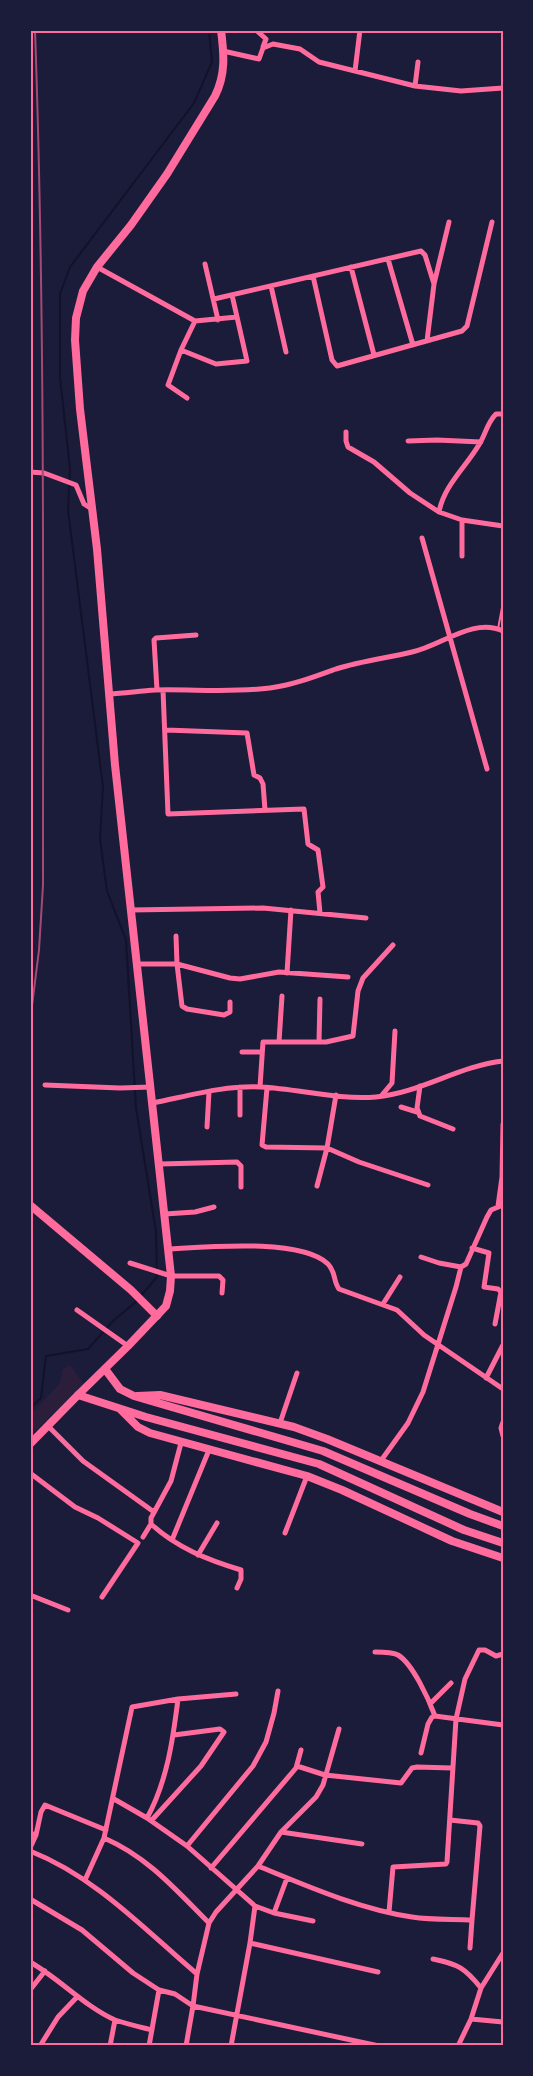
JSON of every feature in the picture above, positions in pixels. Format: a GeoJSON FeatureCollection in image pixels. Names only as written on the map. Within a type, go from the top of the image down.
{"type":"FeatureCollection","features":[{"type":"Feature","properties":{"kind":"main road"},"geometry":{"type":"LineString","coordinates":[[30,1444],[157,1317],[166,1306],[170,1291],[167,1275],[169,1249],[153,1103],[146,1087],[137,964],[114,765],[110,694],[80,409],[75,340],[79,301],[97,267],[131,225],[167,174],[222,83],[221,30]]}},
{"type":"Feature","properties":{"kind":"main road"},"geometry":{"type":"LineString","coordinates":[[30,1206],[131,1290],[157,1317]]}},
{"type":"Feature","properties":{"kind":"main road"},"geometry":{"type":"LineString","coordinates":[[105,1369],[120,1389],[134,1396],[323,1451],[503,1526]]}},
{"type":"Feature","properties":{"kind":"main road"},"geometry":{"type":"LineString","coordinates":[[78,1395],[168,1423],[318,1464],[464,1530],[503,1542]]}},
{"type":"Feature","properties":{"kind":"main road"},"geometry":{"type":"LineString","coordinates":[[134,1396],[160,1395],[294,1427],[503,1512]]}},
{"type":"Feature","properties":{"kind":"main road"},"geometry":{"type":"LineString","coordinates":[[117,1407],[143,1430],[181,1443],[307,1476],[452,1541],[503,1558]]}},
{"type":"Feature","properties":{"kind":"main road"},"geometry":{"type":"LineString","coordinates":[[290,1440],[294,1427]]}},
{"type":"Feature","properties":{"kind":"main road"},"geometry":{"type":"LineString","coordinates":[[282,1468],[286,1454]]}},
{"type":"Feature","properties":{"kind":"street"},"geometry":{"type":"LineString","coordinates":[[223,51],[259,59],[266,39],[256,30]]}},
{"type":"Feature","properties":{"kind":"street"},"geometry":{"type":"LineString","coordinates":[[355,71],[360,30]]}},
{"type":"Feature","properties":{"kind":"street"},"geometry":{"type":"LineString","coordinates":[[263,48],[273,44],[300,49],[319,62],[415,86],[462,91],[503,88]]}},
{"type":"Feature","properties":{"kind":"street"},"geometry":{"type":"LineString","coordinates":[[415,86],[418,62]]}},
{"type":"Feature","properties":{"kind":"street"},"geometry":{"type":"LineString","coordinates":[[427,341],[434,284],[449,222]]}},
{"type":"Feature","properties":{"kind":"street"},"geometry":{"type":"LineString","coordinates":[[313,276],[334,364],[337,366],[462,332],[468,326],[492,222]]}},
{"type":"Feature","properties":{"kind":"street"},"geometry":{"type":"LineString","coordinates":[[214,299],[424,252],[434,284]]}},
{"type":"Feature","properties":{"kind":"street"},"geometry":{"type":"LineString","coordinates":[[388,259],[413,345]]}},
{"type":"Feature","properties":{"kind":"street"},"geometry":{"type":"LineString","coordinates":[[205,264],[218,320]]}},
{"type":"Feature","properties":{"kind":"street"},"geometry":{"type":"LineString","coordinates":[[97,267],[195,321],[237,317]]}},
{"type":"Feature","properties":{"kind":"street"},"geometry":{"type":"LineString","coordinates":[[351,267],[374,355]]}},
{"type":"Feature","properties":{"kind":"street"},"geometry":{"type":"LineString","coordinates":[[271,286],[286,352]]}},
{"type":"Feature","properties":{"kind":"street"},"geometry":{"type":"LineString","coordinates":[[181,350],[216,364],[245,362],[248,358],[232,295]]}},
{"type":"Feature","properties":{"kind":"street"},"geometry":{"type":"LineString","coordinates":[[187,398],[168,385],[195,321]]}},
{"type":"Feature","properties":{"kind":"street"},"geometry":{"type":"LineString","coordinates":[[439,512],[440,504],[450,486],[481,442],[492,418],[496,414],[503,414]]}},
{"type":"Feature","properties":{"kind":"street"},"geometry":{"type":"LineString","coordinates":[[346,432],[348,447],[374,462],[410,492],[439,512],[462,520],[503,526]]}},
{"type":"Feature","properties":{"kind":"street"},"geometry":{"type":"LineString","coordinates":[[408,441],[481,442]]}},
{"type":"Feature","properties":{"kind":"street"},"geometry":{"type":"LineString","coordinates":[[30,472],[44,473],[76,485],[84,504],[92,509]]}},
{"type":"Feature","properties":{"kind":"street"},"geometry":{"type":"LineString","coordinates":[[462,520],[462,556]]}},
{"type":"Feature","properties":{"kind":"street"},"geometry":{"type":"LineString","coordinates":[[422,538],[487,769]]}},
{"type":"Feature","properties":{"kind":"street"},"geometry":{"type":"LineString","coordinates":[[110,694],[160,690],[238,690],[296,684],[337,669],[422,650],[451,636],[483,628],[500,630]]}},
{"type":"Feature","properties":{"kind":"street"},"geometry":{"type":"LineString","coordinates":[[196,635],[154,640],[166,730],[168,814],[302,808],[305,811],[308,844],[318,850],[323,886],[318,892],[320,913]]}},
{"type":"Feature","properties":{"kind":"street"},"geometry":{"type":"LineString","coordinates":[[166,730],[247,733],[254,776],[260,778],[263,784],[265,810]]}},
{"type":"Feature","properties":{"kind":"street"},"geometry":{"type":"LineString","coordinates":[[131,910],[245,907],[366,918]]}},
{"type":"Feature","properties":{"kind":"street"},"geometry":{"type":"LineString","coordinates":[[287,973],[291,910]]}},
{"type":"Feature","properties":{"kind":"street"},"geometry":{"type":"LineString","coordinates":[[176,936],[182,1006],[187,1009],[224,1015],[230,1012],[230,1002]]}},
{"type":"Feature","properties":{"kind":"street"},"geometry":{"type":"LineString","coordinates":[[393,945],[363,978],[358,991],[353,1036],[318,1042],[263,1042],[261,1052],[264,1087],[262,1145],[266,1147],[327,1148],[358,1162],[428,1185]]}},
{"type":"Feature","properties":{"kind":"street"},"geometry":{"type":"LineString","coordinates":[[137,964],[177,964],[240,979],[279,972],[348,977]]}},
{"type":"Feature","properties":{"kind":"street"},"geometry":{"type":"LineString","coordinates":[[279,1042],[282,996]]}},
{"type":"Feature","properties":{"kind":"street"},"geometry":{"type":"LineString","coordinates":[[318,1042],[320,999]]}},
{"type":"Feature","properties":{"kind":"street"},"geometry":{"type":"LineString","coordinates":[[379,1096],[392,1083],[395,1031]]}},
{"type":"Feature","properties":{"kind":"street"},"geometry":{"type":"LineString","coordinates":[[242,1052],[261,1052]]}},
{"type":"Feature","properties":{"kind":"street"},"geometry":{"type":"LineString","coordinates":[[153,1103],[240,1087],[379,1096],[420,1086],[474,1066],[503,1061]]}},
{"type":"Feature","properties":{"kind":"street"},"geometry":{"type":"LineString","coordinates":[[45,1084],[146,1087]]}},
{"type":"Feature","properties":{"kind":"street"},"geometry":{"type":"LineString","coordinates":[[417,1112],[420,1086]]}},
{"type":"Feature","properties":{"kind":"street"},"geometry":{"type":"LineString","coordinates":[[240,1087],[240,1115]]}},
{"type":"Feature","properties":{"kind":"street"},"geometry":{"type":"LineString","coordinates":[[207,1127],[209,1092]]}},
{"type":"Feature","properties":{"kind":"street"},"geometry":{"type":"LineString","coordinates":[[316,1186],[327,1148],[336,1095]]}},
{"type":"Feature","properties":{"kind":"street"},"geometry":{"type":"LineString","coordinates":[[401,1107],[453,1129]]}},
{"type":"Feature","properties":{"kind":"street"},"geometry":{"type":"LineString","coordinates":[[421,1257],[460,1267],[466,1264],[491,1210],[500,1206],[503,1124]]}},
{"type":"Feature","properties":{"kind":"street"},"geometry":{"type":"LineString","coordinates":[[160,1164],[237,1162],[241,1166],[241,1187]]}},
{"type":"Feature","properties":{"kind":"street"},"geometry":{"type":"LineString","coordinates":[[165,1214],[195,1212],[214,1207]]}},
{"type":"Feature","properties":{"kind":"street"},"geometry":{"type":"LineString","coordinates":[[169,1249],[235,1246],[289,1248],[306,1253],[328,1263],[334,1272],[335,1284],[339,1289],[397,1310],[424,1335],[503,1389]]}},
{"type":"Feature","properties":{"kind":"street"},"geometry":{"type":"LineString","coordinates":[[472,1248],[489,1253],[484,1287],[498,1289],[501,1292],[495,1324]]}},
{"type":"Feature","properties":{"kind":"street"},"geometry":{"type":"LineString","coordinates":[[130,1263],[167,1275],[219,1276],[223,1280],[222,1293]]}},
{"type":"Feature","properties":{"kind":"street"},"geometry":{"type":"LineString","coordinates":[[380,1462],[408,1423],[418,1403],[456,1287],[460,1267]]}},
{"type":"Feature","properties":{"kind":"street"},"geometry":{"type":"LineString","coordinates":[[383,1304],[400,1277]]}},
{"type":"Feature","properties":{"kind":"street"},"geometry":{"type":"LineString","coordinates":[[77,1310],[128,1346]]}},
{"type":"Feature","properties":{"kind":"street"},"geometry":{"type":"LineString","coordinates":[[486,1378],[503,1345]]}},
{"type":"Feature","properties":{"kind":"street"},"geometry":{"type":"LineString","coordinates":[[280,1423],[297,1373]]}},
{"type":"Feature","properties":{"kind":"street"},"geometry":{"type":"LineString","coordinates":[[503,1422],[501,1428],[503,1436]]}},
{"type":"Feature","properties":{"kind":"street"},"geometry":{"type":"LineString","coordinates":[[48,1426],[83,1461],[154,1512]]}},
{"type":"Feature","properties":{"kind":"street"},"geometry":{"type":"LineString","coordinates":[[143,1537],[171,1481],[181,1443]]}},
{"type":"Feature","properties":{"kind":"street"},"geometry":{"type":"LineString","coordinates":[[172,1540],[209,1450]]}},
{"type":"Feature","properties":{"kind":"street"},"geometry":{"type":"LineString","coordinates":[[30,1473],[75,1506],[138,1543],[102,1597]]}},
{"type":"Feature","properties":{"kind":"street"},"geometry":{"type":"LineString","coordinates":[[285,1533],[307,1476]]}},
{"type":"Feature","properties":{"kind":"street"},"geometry":{"type":"LineString","coordinates":[[198,1555],[217,1523]]}},
{"type":"Feature","properties":{"kind":"street"},"geometry":{"type":"LineString","coordinates":[[151,1524],[198,1555],[241,1570],[241,1579],[237,1588]]}},
{"type":"Feature","properties":{"kind":"street"},"geometry":{"type":"LineString","coordinates":[[30,1595],[68,1610]]}},
{"type":"Feature","properties":{"kind":"street"},"geometry":{"type":"LineString","coordinates":[[389,1912],[393,1867],[446,1864],[456,1719],[465,1679],[479,1650],[485,1650],[496,1656],[503,1654]]}},
{"type":"Feature","properties":{"kind":"street"},"geometry":{"type":"LineString","coordinates":[[375,1652],[400,1656],[410,1668],[435,1716]]}},
{"type":"Feature","properties":{"kind":"street"},"geometry":{"type":"LineString","coordinates":[[430,1704],[452,1683]]}},
{"type":"Feature","properties":{"kind":"street"},"geometry":{"type":"LineString","coordinates":[[187,1846],[253,1766],[266,1742],[278,1691]]}},
{"type":"Feature","properties":{"kind":"street"},"geometry":{"type":"LineString","coordinates":[[85,1880],[104,1838],[132,1707],[178,1698],[236,1694]]}},
{"type":"Feature","properties":{"kind":"street"},"geometry":{"type":"LineString","coordinates":[[149,1820],[158,1798],[174,1735],[178,1698]]}},
{"type":"Feature","properties":{"kind":"street"},"geometry":{"type":"LineString","coordinates":[[421,1753],[432,1717],[503,1725]]}},
{"type":"Feature","properties":{"kind":"street"},"geometry":{"type":"LineString","coordinates":[[149,1820],[201,1766],[224,1732],[220,1729],[174,1735]]}},
{"type":"Feature","properties":{"kind":"street"},"geometry":{"type":"LineString","coordinates":[[186,2046],[197,1974],[209,1923],[216,1912],[258,1866],[281,1832],[316,1797],[323,1785],[339,1729]]}},
{"type":"Feature","properties":{"kind":"street"},"geometry":{"type":"LineString","coordinates":[[211,1868],[297,1766],[301,1750]]}},
{"type":"Feature","properties":{"kind":"street"},"geometry":{"type":"LineString","coordinates":[[297,1766],[325,1775],[401,1783],[412,1768],[452,1768]]}},
{"type":"Feature","properties":{"kind":"street"},"geometry":{"type":"LineString","coordinates":[[114,1799],[187,1846],[255,1906],[273,1913],[313,1922]]}},
{"type":"Feature","properties":{"kind":"street"},"geometry":{"type":"LineString","coordinates":[[106,1830],[45,1805],[33,1834],[30,1850],[108,1895],[197,1974]]}},
{"type":"Feature","properties":{"kind":"street"},"geometry":{"type":"LineString","coordinates":[[450,1820],[478,1823],[480,1826],[470,1948]]}},
{"type":"Feature","properties":{"kind":"street"},"geometry":{"type":"LineString","coordinates":[[281,1832],[362,1844]]}},
{"type":"Feature","properties":{"kind":"street"},"geometry":{"type":"LineString","coordinates":[[104,1838],[126,1848],[154,1869],[209,1923]]}},
{"type":"Feature","properties":{"kind":"street"},"geometry":{"type":"LineString","coordinates":[[258,1866],[319,1891],[389,1912],[413,1917],[472,1920]]}},
{"type":"Feature","properties":{"kind":"street"},"geometry":{"type":"LineString","coordinates":[[273,1913],[287,1878]]}},
{"type":"Feature","properties":{"kind":"street"},"geometry":{"type":"LineString","coordinates":[[30,1899],[82,1930],[134,1973],[159,1990],[175,1994],[193,2006],[378,2046]]}},
{"type":"Feature","properties":{"kind":"street"},"geometry":{"type":"LineString","coordinates":[[231,2046],[255,1906]]}},
{"type":"Feature","properties":{"kind":"street"},"geometry":{"type":"LineString","coordinates":[[250,1943],[378,1972]]}},
{"type":"Feature","properties":{"kind":"street"},"geometry":{"type":"LineString","coordinates":[[458,2046],[471,2019],[481,1988],[503,1953]]}},
{"type":"Feature","properties":{"kind":"street"},"geometry":{"type":"LineString","coordinates":[[433,1959],[453,1963],[462,1968],[481,1988]]}},
{"type":"Feature","properties":{"kind":"street"},"geometry":{"type":"LineString","coordinates":[[30,1962],[115,2020],[152,2030]]}},
{"type":"Feature","properties":{"kind":"street"},"geometry":{"type":"LineString","coordinates":[[30,1990],[45,1971]]}},
{"type":"Feature","properties":{"kind":"street"},"geometry":{"type":"LineString","coordinates":[[149,2046],[159,1990]]}},
{"type":"Feature","properties":{"kind":"street"},"geometry":{"type":"LineString","coordinates":[[40,2046],[58,2017],[77,1996]]}},
{"type":"Feature","properties":{"kind":"street"},"geometry":{"type":"LineString","coordinates":[[471,2019],[503,2022]]}},
{"type":"Feature","properties":{"kind":"street"},"geometry":{"type":"LineString","coordinates":[[110,2046],[115,2020]]}},
{"type":"Feature","properties":{"kind":"lane"},"geometry":{"type":"LineString","coordinates":[[500,630],[503,602]]}},
{"type":"Feature","properties":{"kind":"shaded area"},"geometry":{"type":"Polygon","coordinates":[[[70,1365],[84,1384],[30,1436],[30,1415],[60,1383],[62,1370],[70,1365]]]}},
{"type":"Feature","properties":{"kind":"waterway"},"geometry":{"type":"LineString","coordinates":[[140,1297],[157,1277],[156,1232],[136,1108],[126,940],[107,891],[100,839],[103,787],[68,510],[70,469],[60,377],[60,294],[70,267],[194,103],[212,62],[209,30]]}},
{"type":"Feature","properties":{"kind":"waterway"},"geometry":{"type":"LineString","coordinates":[[30,1408],[41,1398],[46,1356],[88,1349],[113,1321],[137,1301]]}},
{"type":"Feature","properties":{"kind":"railway"},"geometry":{"type":"LineString","coordinates":[[30,1022],[39,950],[43,885],[42,351],[35,30]]}}]}
